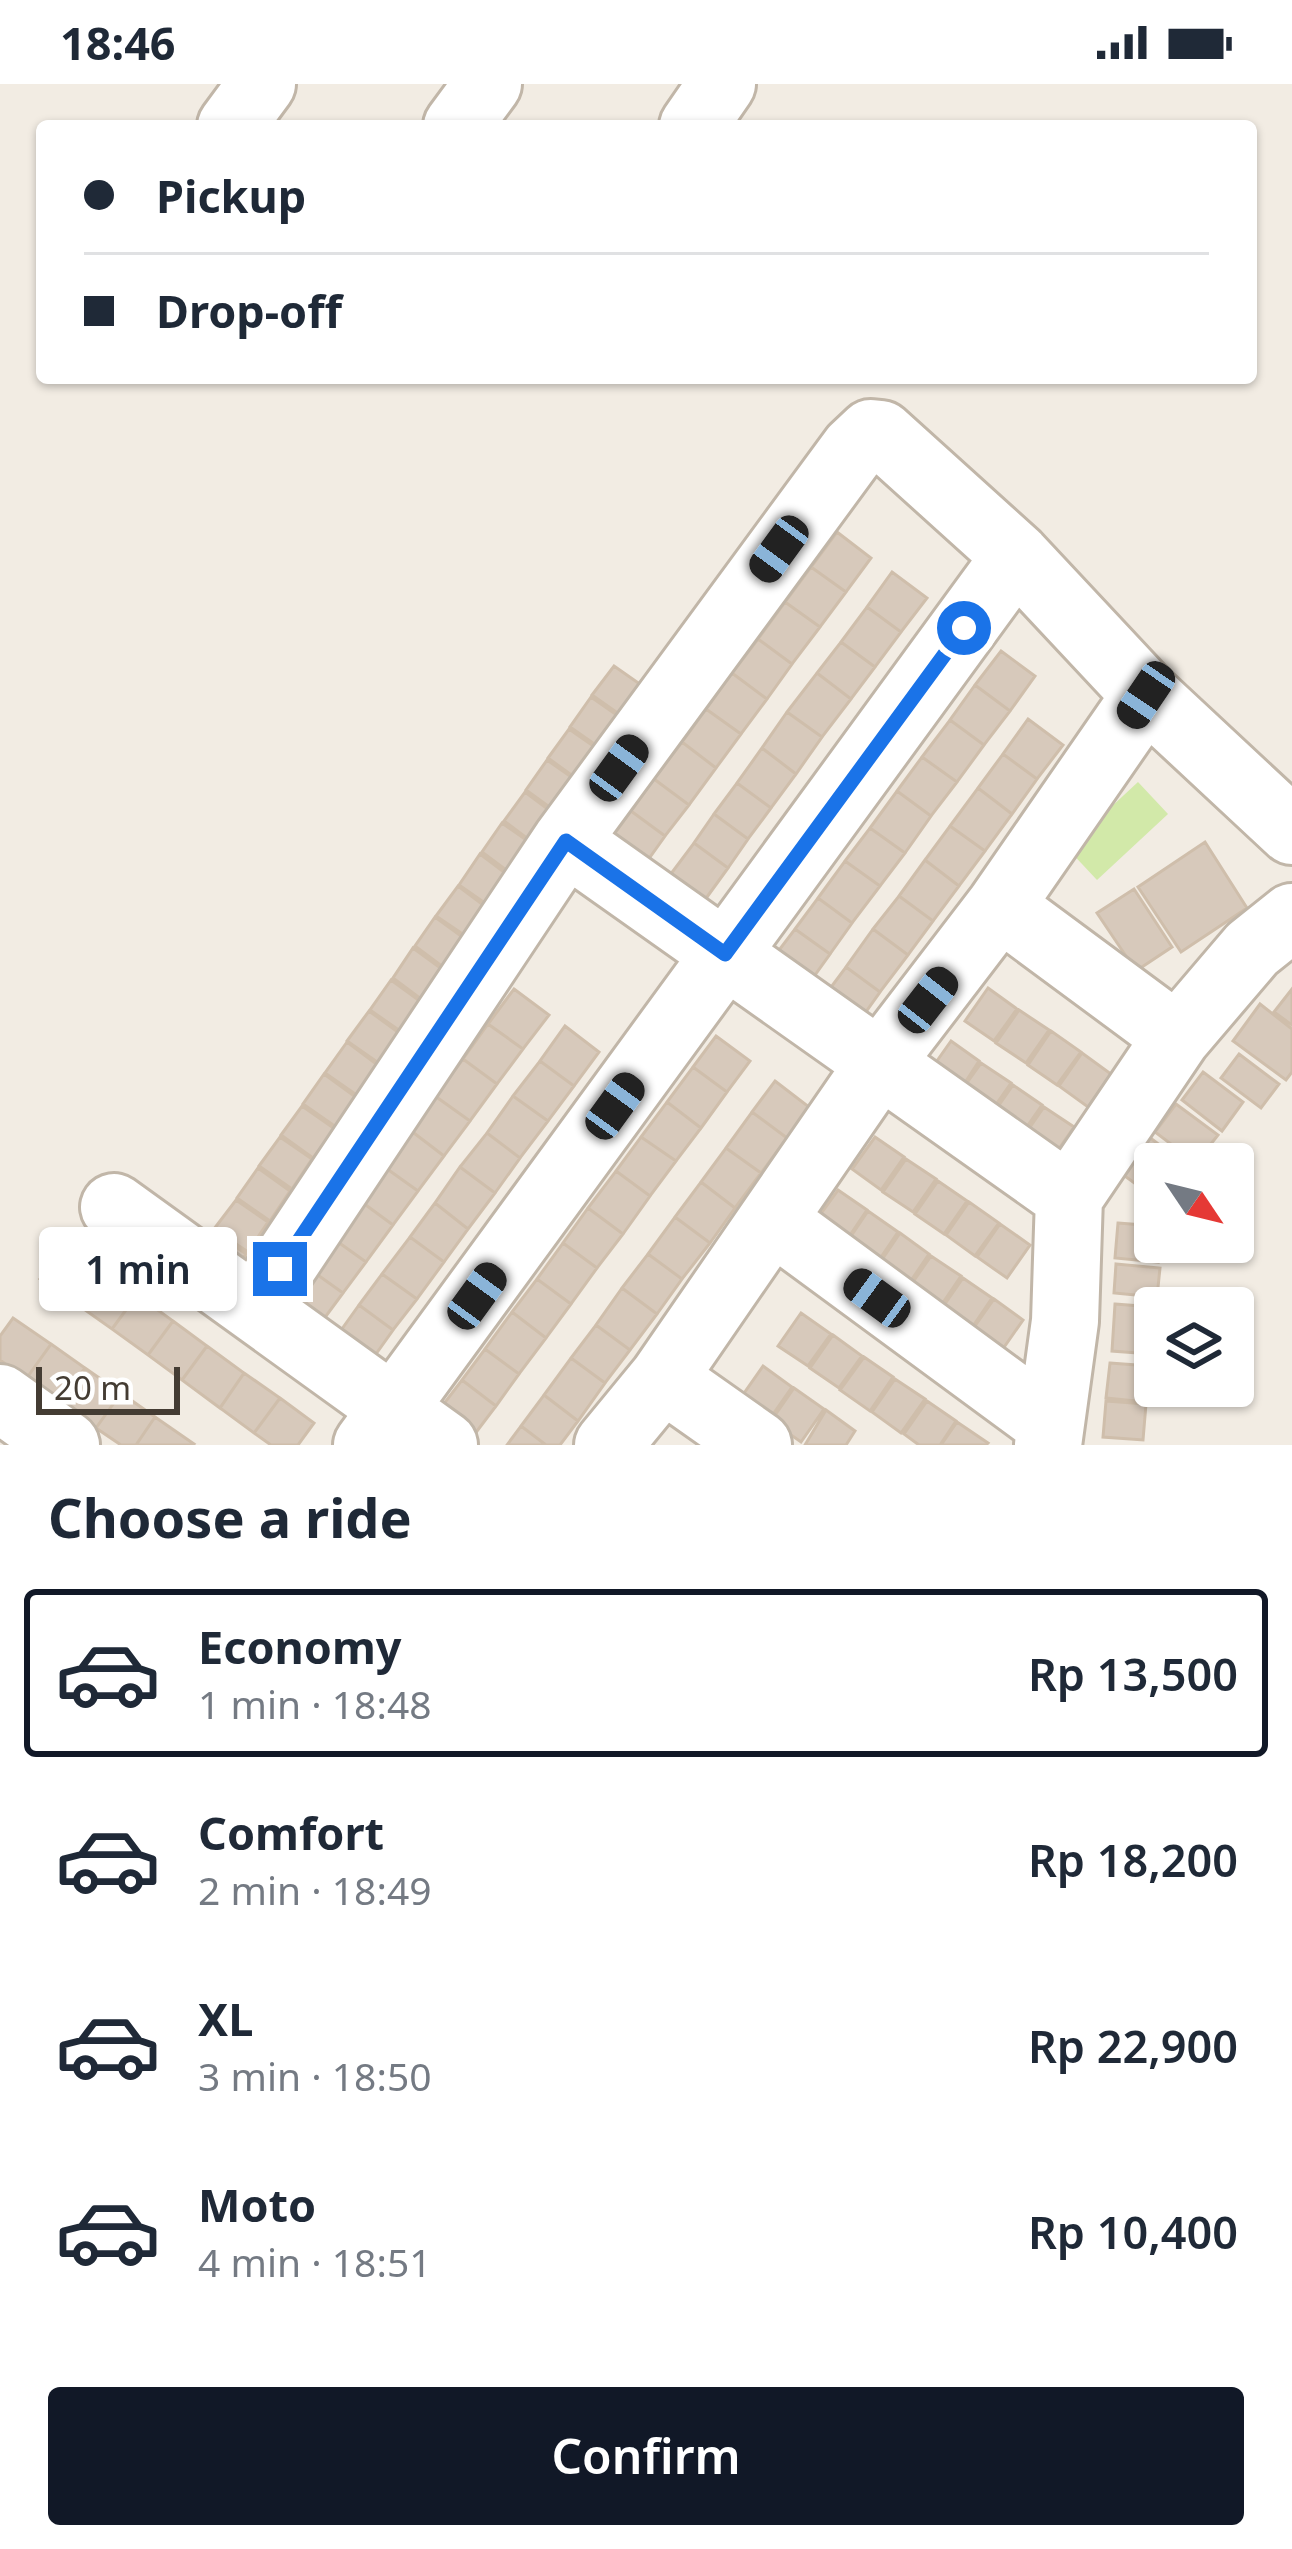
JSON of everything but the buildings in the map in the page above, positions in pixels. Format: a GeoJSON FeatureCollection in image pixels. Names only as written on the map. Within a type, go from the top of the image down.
{"type":"FeatureCollection","features":[{"type":"Feature","properties":{"kind":"street"},"geometry":{"type":"LineString","coordinates":[[235,120],[262,84]]}},
{"type":"Feature","properties":{"kind":"street"},"geometry":{"type":"LineString","coordinates":[[461,120],[488,84]]}},
{"type":"Feature","properties":{"kind":"street"},"geometry":{"type":"LineString","coordinates":[[697,120],[722,84]]}},
{"type":"Feature","properties":{"kind":"street"},"geometry":{"type":"LineString","coordinates":[[255,1308],[566,841],[833,476],[871,433],[898,445],[1016,556],[1146,695],[1292,831]]}},
{"type":"Feature","properties":{"kind":"street"},"geometry":{"type":"LineString","coordinates":[[114,1207],[255,1308],[402,1433],[725,954],[1016,556]]}},
{"type":"Feature","properties":{"kind":"street"},"geometry":{"type":"LineString","coordinates":[[608,1445],[663,1378],[880,1063],[1000,906],[1146,695]]}},
{"type":"Feature","properties":{"kind":"street"},"geometry":{"type":"LineString","coordinates":[[566,841],[1069,1197]]}},
{"type":"Feature","properties":{"kind":"street"},"geometry":{"type":"LineString","coordinates":[[1000,906],[1177,1037]]}},
{"type":"Feature","properties":{"kind":"street"},"geometry":{"type":"LineString","coordinates":[[774,1221],[1049,1435],[1066,1321],[1069,1197],[1177,1037],[1252,949],[1292,917]]}},
{"type":"Feature","properties":{"kind":"street"},"geometry":{"type":"LineString","coordinates":[[663,1378],[758,1445]]}},
{"type":"Feature","properties":{"kind":"street"},"geometry":{"type":"LineString","coordinates":[[0,1398],[66,1445]]}},
{"type":"Feature","properties":{"kind":"green space"},"geometry":{"type":"Polygon","coordinates":[[[1138,782],[1168,814],[1097,880],[1067,848],[1138,782]]]}},
{"type":"Feature","properties":{"kind":"route"},"geometry":{"type":"LineString","coordinates":[[280,1269],[566,841],[725,954],[964,628]]}}]}
